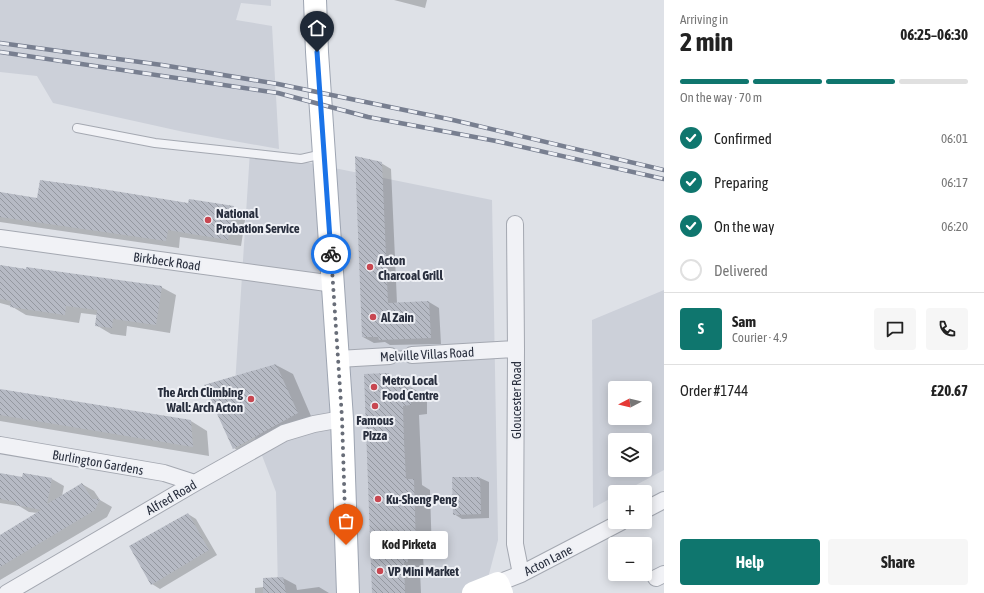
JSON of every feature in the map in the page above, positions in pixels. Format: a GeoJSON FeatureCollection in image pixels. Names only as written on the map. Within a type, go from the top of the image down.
{"type":"FeatureCollection","features":[{"type":"Feature","properties":{"kind":"main road"},"geometry":{"type":"LineString","coordinates":[[315,0],[342,418],[348,593]]}},
{"type":"Feature","properties":{"kind":"main road","name":"Acton Lane"},"geometry":{"type":"LineString","coordinates":[[472,593],[500,588]]}},
{"type":"Feature","properties":{"kind":"street","name":"Gloucester Road"},"geometry":{"type":"LineString","coordinates":[[515,224],[515,544],[521,574]]}},
{"type":"Feature","properties":{"kind":"street","name":"Birkbeck Road"},"geometry":{"type":"LineString","coordinates":[[0,238],[334,284]]}},
{"type":"Feature","properties":{"kind":"street","name":"Melville Villas Road"},"geometry":{"type":"LineString","coordinates":[[412,354],[516,349]]}},
{"type":"Feature","properties":{"kind":"street","name":"Melville Villas Road"},"geometry":{"type":"LineString","coordinates":[[338,359],[390,356]]}},
{"type":"Feature","properties":{"kind":"street","name":"Alfred Road"},"geometry":{"type":"LineString","coordinates":[[7,593],[195,483],[284,433],[314,424],[342,418]]}},
{"type":"Feature","properties":{"kind":"street","name":"Burlington Gardens"},"geometry":{"type":"LineString","coordinates":[[0,445],[164,473],[195,483]]}},
{"type":"Feature","properties":{"kind":"street"},"geometry":{"type":"LineString","coordinates":[[652,506],[664,500]]}},
{"type":"Feature","properties":{"kind":"street","name":"Acton Lane"},"geometry":{"type":"LineString","coordinates":[[500,588],[521,574],[608,529]]}},
{"type":"Feature","properties":{"kind":"lane"},"geometry":{"type":"LineString","coordinates":[[77,128],[155,143],[300,159],[324,154]]}},
{"type":"Feature","properties":{"kind":"lane","name":"Melville Villas Road"},"geometry":{"type":"LineString","coordinates":[[390,356],[412,354]]}},
{"type":"Feature","properties":{"kind":"shaded area"},"geometry":{"type":"Polygon","coordinates":[[[0,0],[271,0],[271,6],[241,3],[236,20],[272,26],[279,149],[184,132],[53,103],[37,76],[0,72],[0,0]]]}},
{"type":"Feature","properties":{"kind":"shaded area"},"geometry":{"type":"Polygon","coordinates":[[[250,151],[492,200],[498,540],[484,593],[278,593],[276,492],[235,385],[250,151]]]}},
{"type":"Feature","properties":{"kind":"shaded area"},"geometry":{"type":"Polygon","coordinates":[[[664,290],[664,470],[652,476],[652,433],[608,433],[608,477],[651,477],[636,485],[608,485],[608,500],[593,508],[592,320],[664,290]]]}},
{"type":"Feature","properties":{"kind":"building"},"geometry":{"type":"Polygon","coordinates":[[[355,156],[382,162],[388,303],[429,301],[431,338],[379,340],[378,337],[362,337],[355,156]]]}},
{"type":"Feature","properties":{"kind":"building"},"geometry":{"type":"Polygon","coordinates":[[[40,180],[188,203],[189,199],[234,206],[228,240],[168,230],[166,241],[0,217],[0,192],[37,198],[40,180]]]}},
{"type":"Feature","properties":{"kind":"building"},"geometry":{"type":"Polygon","coordinates":[[[0,265],[26,269],[26,267],[162,286],[156,325],[113,319],[112,328],[95,326],[97,310],[66,306],[65,315],[10,307],[11,301],[0,299],[0,265]]]}},
{"type":"Feature","properties":{"kind":"building","name":"The Arch Climbing Wall: Arch Acton"},"geometry":{"type":"Polygon","coordinates":[[[276,364],[298,413],[233,449],[204,385],[276,364]]]}},
{"type":"Feature","properties":{"kind":"building"},"geometry":{"type":"Polygon","coordinates":[[[389,373],[389,380],[399,379],[400,387],[411,387],[411,405],[403,406],[404,441],[406,479],[414,479],[416,547],[407,548],[408,562],[404,562],[405,593],[372,593],[364,374],[389,373]]]}},
{"type":"Feature","properties":{"kind":"building"},"geometry":{"type":"Polygon","coordinates":[[[0,389],[191,420],[193,447],[0,415],[0,389]]]}},
{"type":"Feature","properties":{"kind":"building"},"geometry":{"type":"Polygon","coordinates":[[[0,473],[22,477],[23,473],[52,478],[47,504],[82,483],[92,499],[100,499],[95,510],[0,567],[0,535],[41,510],[16,505],[16,502],[0,499],[0,473]]]}},
{"type":"Feature","properties":{"kind":"building"},"geometry":{"type":"Polygon","coordinates":[[[452,477],[480,477],[481,514],[453,515],[452,477]]]}},
{"type":"Feature","properties":{"kind":"building"},"geometry":{"type":"Polygon","coordinates":[[[188,513],[209,550],[151,585],[129,546],[188,513]]]}},
{"type":"Feature","properties":{"kind":"building"},"geometry":{"type":"Polygon","coordinates":[[[283,577],[286,593],[263,593],[263,578],[283,577]]]}},
{"type":"Feature","properties":{"kind":"railway"},"geometry":{"type":"LineString","coordinates":[[0,43],[162,65],[278,84],[453,120],[664,170]]}},
{"type":"Feature","properties":{"kind":"railway"},"geometry":{"type":"LineString","coordinates":[[0,52],[278,93],[368,117],[496,141],[664,179]]}},
{"type":"Feature","properties":{"kind":"way so far"},"geometry":{"type":"LineString","coordinates":[[331,254],[342,418],[346,545]]}},
{"type":"Feature","properties":{"kind":"place","name":"National Probation Service"},"geometry":{"type":"Point","coordinates":[208,220]}},
{"type":"Feature","properties":{"kind":"place","name":"Acton Charcoal Grill"},"geometry":{"type":"Point","coordinates":[370,267]}},
{"type":"Feature","properties":{"kind":"place","name":"Al Zain"},"geometry":{"type":"Point","coordinates":[373,317]}},
{"type":"Feature","properties":{"kind":"place","name":"Metro Local Food Centre"},"geometry":{"type":"Point","coordinates":[374,387]}},
{"type":"Feature","properties":{"kind":"place","name":"The Arch Climbing Wall: Arch Acton"},"geometry":{"type":"Point","coordinates":[251,399]}},
{"type":"Feature","properties":{"kind":"place","name":"Famous Pizza"},"geometry":{"type":"Point","coordinates":[375,406]}},
{"type":"Feature","properties":{"kind":"place","name":"Ku-Sheng Peng"},"geometry":{"type":"Point","coordinates":[378,499]}},
{"type":"Feature","properties":{"kind":"place","name":"Kod Pirketa"},"geometry":{"type":"Point","coordinates":[346,545]}},
{"type":"Feature","properties":{"kind":"place","name":"VP Mini Market"},"geometry":{"type":"Point","coordinates":[380,571]}},
{"type":"Feature","properties":{"kind":"route"},"geometry":{"type":"LineString","coordinates":[[317,52],[331,254]]}}]}
